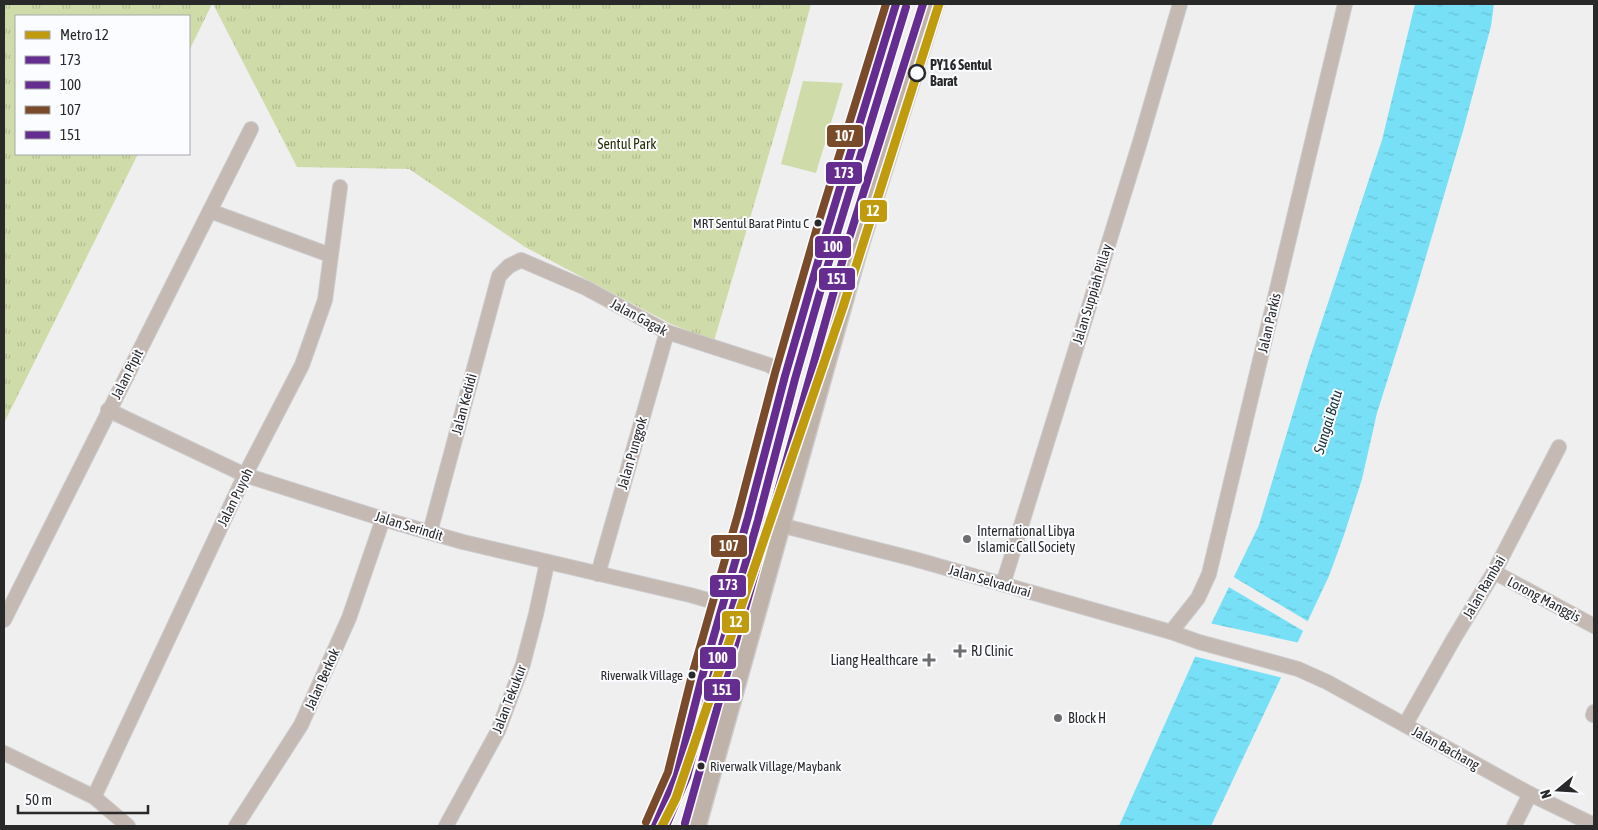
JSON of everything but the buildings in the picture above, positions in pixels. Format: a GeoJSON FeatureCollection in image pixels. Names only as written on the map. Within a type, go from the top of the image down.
{"type":"FeatureCollection","features":[{"type":"Feature","properties":{"kind":"main road"},"geometry":{"type":"LineString","coordinates":[[677,775],[785,376],[896,4]]}},
{"type":"Feature","properties":{"kind":"main road"},"geometry":{"type":"LineString","coordinates":[[695,826],[856,251],[933,4]]}},
{"type":"Feature","properties":{"kind":"main road"},"geometry":{"type":"LineString","coordinates":[[655,826],[704,708],[749,548],[761,533],[771,525],[780,526]]}},
{"type":"Feature","properties":{"kind":"street","name":"Jalan Suppiah Pillay"},"geometry":{"type":"LineString","coordinates":[[1003,584],[1134,160],[1180,4]]}},
{"type":"Feature","properties":{"kind":"street","name":"Jalan Parkis"},"geometry":{"type":"LineString","coordinates":[[1171,632],[1198,598],[1209,574],[1345,4]]}},
{"type":"Feature","properties":{"kind":"street","name":"Jalan Pipit"},"geometry":{"type":"LineString","coordinates":[[4,620],[251,129]]}},
{"type":"Feature","properties":{"kind":"street","name":"Jalan Puyoh"},"geometry":{"type":"LineString","coordinates":[[94,797],[245,475],[302,365],[325,300],[340,188]]}},
{"type":"Feature","properties":{"kind":"street"},"geometry":{"type":"LineString","coordinates":[[210,211],[330,255]]}},
{"type":"Feature","properties":{"kind":"street","name":"Jalan Gagak"},"geometry":{"type":"LineString","coordinates":[[498,276],[509,266],[521,260],[586,288],[667,332],[717,350],[770,365],[785,376]]}},
{"type":"Feature","properties":{"kind":"street","name":"Jalan Kedidi"},"geometry":{"type":"LineString","coordinates":[[430,532],[498,276]]}},
{"type":"Feature","properties":{"kind":"street","name":"Jalan Punggok"},"geometry":{"type":"LineString","coordinates":[[598,574],[667,332]]}},
{"type":"Feature","properties":{"kind":"street","name":"Jalan Serindit"},"geometry":{"type":"LineString","coordinates":[[108,410],[245,475],[383,519],[547,563],[722,604]]}},
{"type":"Feature","properties":{"kind":"street","name":"Jalan Rambai"},"geometry":{"type":"LineString","coordinates":[[1405,725],[1494,572],[1559,447]]}},
{"type":"Feature","properties":{"kind":"street","name":"Jalan Berkok"},"geometry":{"type":"LineString","coordinates":[[236,826],[302,725],[349,618],[383,519]]}},
{"type":"Feature","properties":{"kind":"street","name":"Jalan Selvadurai"},"geometry":{"type":"LineString","coordinates":[[780,526],[914,559],[1171,632],[1199,642]]}},
{"type":"Feature","properties":{"kind":"street","name":"Jalan Tekukur"},"geometry":{"type":"LineString","coordinates":[[446,826],[498,732],[522,664],[536,614],[547,563]]}},
{"type":"Feature","properties":{"kind":"street","name":"Lorong Manggis"},"geometry":{"type":"LineString","coordinates":[[1494,572],[1594,626]]}},
{"type":"Feature","properties":{"kind":"street","name":"Jalan Bachang"},"geometry":{"type":"LineString","coordinates":[[1199,642],[1298,669],[1327,682],[1530,794],[1594,825]]}},
{"type":"Feature","properties":{"kind":"street"},"geometry":{"type":"LineString","coordinates":[[4,753],[94,797],[128,826]]}},
{"type":"Feature","properties":{"kind":"street"},"geometry":{"type":"LineString","coordinates":[[1514,826],[1530,794]]}},
{"type":"Feature","properties":{"kind":"green space"},"geometry":{"type":"Polygon","coordinates":[[[4,4],[212,4],[190,49],[190,15],[15,15],[15,155],[138,155],[4,423],[4,4]]]}},
{"type":"Feature","properties":{"kind":"green space","name":"Sentul Park"},"geometry":{"type":"Polygon","coordinates":[[[213,4],[811,4],[793,72],[714,341],[671,324],[525,247],[409,169],[297,167],[213,4]]]}},
{"type":"Feature","properties":{"kind":"green space"},"geometry":{"type":"Polygon","coordinates":[[[803,81],[843,83],[816,173],[781,164],[803,81]]]}},
{"type":"Feature","properties":{"kind":"water","name":"Sungai Batu"},"geometry":{"type":"Polygon","coordinates":[[[1415,4],[1494,4],[1491,26],[1463,131],[1377,413],[1362,479],[1344,535],[1329,576],[1211,826],[1119,826],[1195,657],[1259,525],[1309,360],[1382,140],[1415,4]]]}},
{"type":"Feature","properties":{"kind":"pier"},"geometry":{"type":"Polygon","coordinates":[[[1232,576],[1309,622],[1305,632],[1227,586],[1232,576]]]}},
{"type":"Feature","properties":{"kind":"pier"},"geometry":{"type":"Polygon","coordinates":[[[1209,623],[1300,643],[1283,678],[1193,656],[1209,623]]]}},
{"type":"Feature","properties":{"kind":"metro line","name":"12"},"geometry":{"type":"LineString","coordinates":[[662,826],[676,798],[843,307],[939,4]]}},
{"type":"Feature","properties":{"kind":"transit line","name":"107"},"geometry":{"type":"LineString","coordinates":[[646,822],[668,772],[692,675],[738,514],[775,373],[818,224],[886,4]]}},
{"type":"Feature","properties":{"kind":"transit line","name":"173"},"geometry":{"type":"LineString","coordinates":[[655,826],[677,775],[785,376],[896,4]]}},
{"type":"Feature","properties":{"kind":"transit line","name":"151"},"geometry":{"type":"LineString","coordinates":[[685,823],[846,248],[923,4]]}},
{"type":"Feature","properties":{"kind":"transit line","name":"100"},"geometry":{"type":"LineString","coordinates":[[666,826],[687,777],[795,379],[906,7]]}},
{"type":"Feature","properties":{"kind":"place","name":"PY16 Sentul Barat"},"geometry":{"type":"Point","coordinates":[917,73]}},
{"type":"Feature","properties":{"kind":"place","name":"MRT Sentul Barat Pintu C"},"geometry":{"type":"Point","coordinates":[818,223]}},
{"type":"Feature","properties":{"kind":"place","name":"International Libya Islamic Call Society"},"geometry":{"type":"Point","coordinates":[967,539]}},
{"type":"Feature","properties":{"kind":"place","name":"RJ Clinic"},"geometry":{"type":"Point","coordinates":[960,651]}},
{"type":"Feature","properties":{"kind":"place","name":"Liang Healthcare"},"geometry":{"type":"Point","coordinates":[929,660]}},
{"type":"Feature","properties":{"kind":"place","name":"Riverwalk Village"},"geometry":{"type":"Point","coordinates":[692,675]}},
{"type":"Feature","properties":{"kind":"place","name":"Block H"},"geometry":{"type":"Point","coordinates":[1058,718]}},
{"type":"Feature","properties":{"kind":"place","name":"Riverwalk Village/Maybank"},"geometry":{"type":"Point","coordinates":[701,766]}}]}
